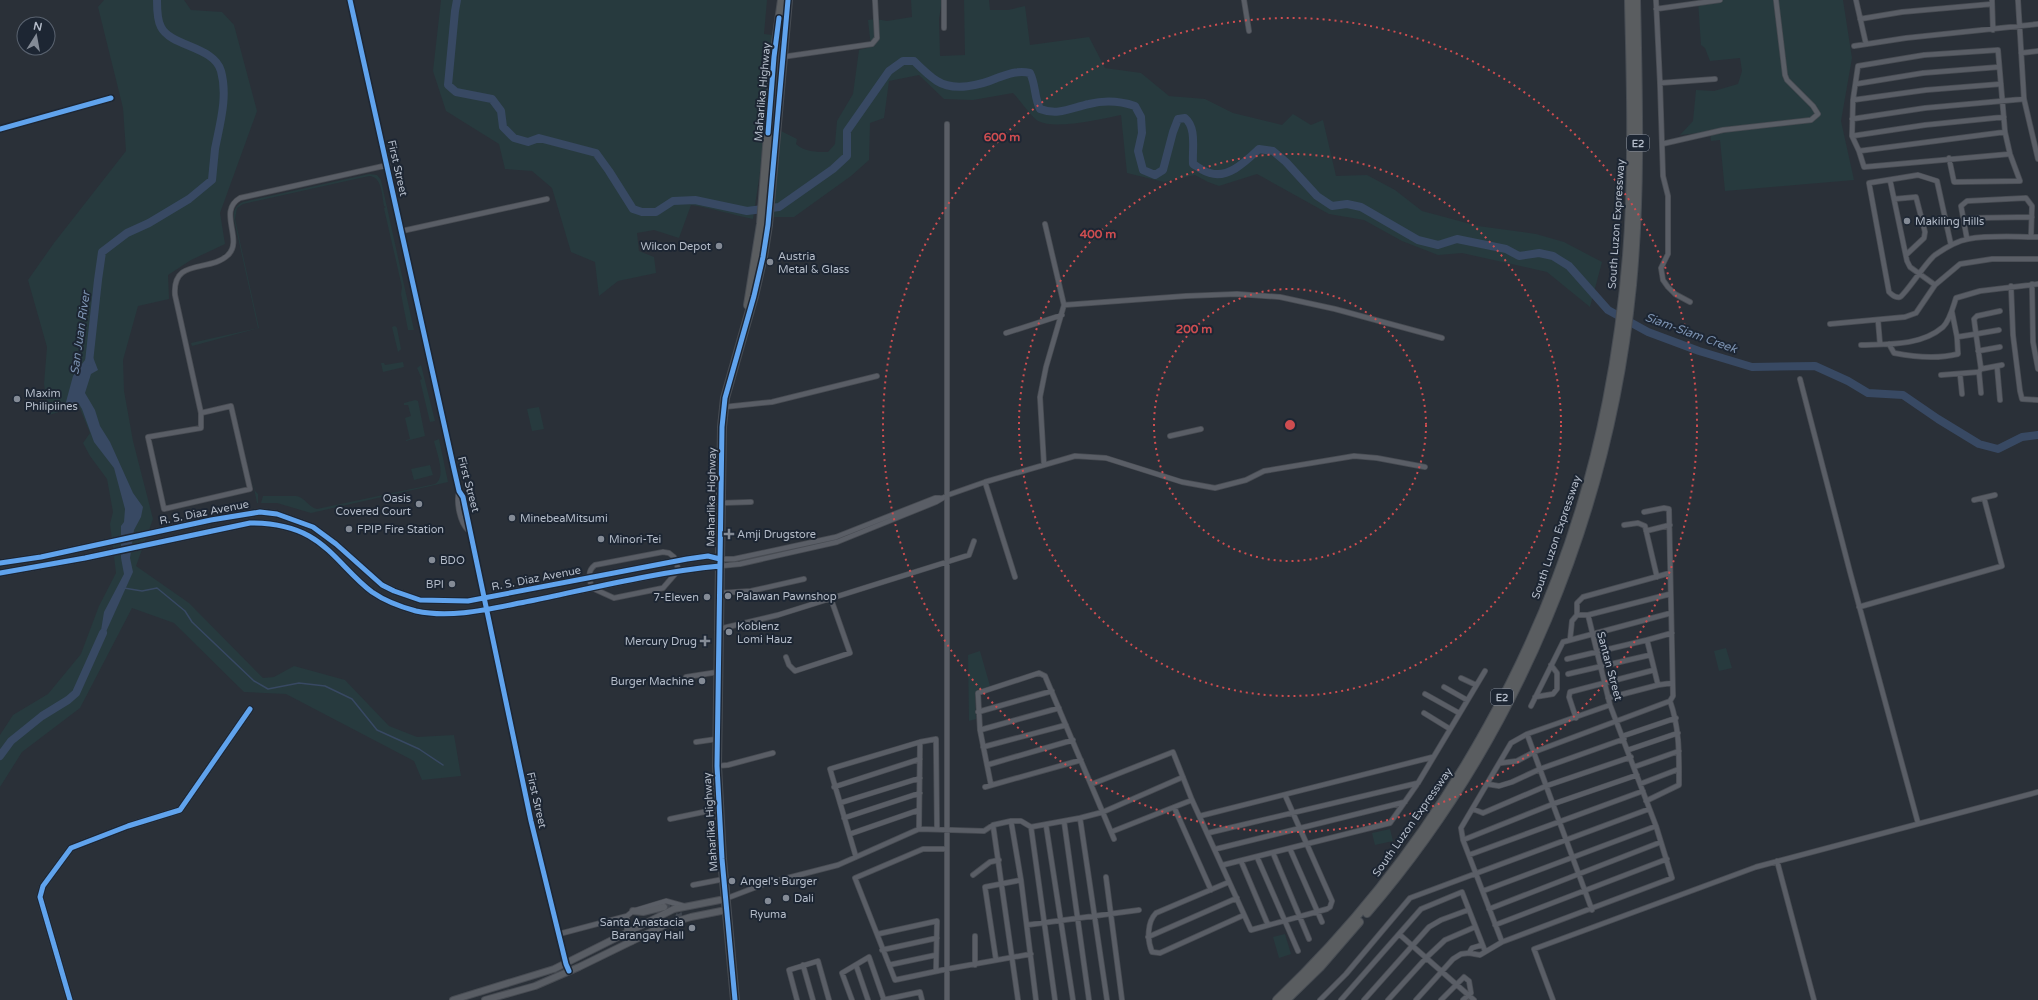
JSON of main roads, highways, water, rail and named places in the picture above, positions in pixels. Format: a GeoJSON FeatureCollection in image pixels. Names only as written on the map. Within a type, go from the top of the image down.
{"type":"FeatureCollection","features":[{"type":"Feature","properties":{"kind":"highway","name":"Maharlika Highway"},"geometry":{"type":"LineString","coordinates":[[735,1000],[725,899],[716,766],[724,407],[763,257],[774,57],[782,0]]}},
{"type":"Feature","properties":{"kind":"highway","name":"Maharlika Highway"},"geometry":{"type":"LineString","coordinates":[[767,188],[788,0]]}},
{"type":"Feature","properties":{"kind":"highway","name":"South Luzon Expressway"},"geometry":{"type":"LineString","coordinates":[[1286,1000],[1344,940],[1378,900],[1421,844],[1481,752],[1507,704],[1554,602],[1584,516],[1608,427],[1621,339],[1631,156],[1629,0]]}},
{"type":"Feature","properties":{"kind":"highway","name":"South Luzon Expressway"},"geometry":{"type":"LineString","coordinates":[[1277,1000],[1335,942],[1367,904],[1392,872],[1445,796],[1475,748],[1525,652],[1544,606],[1577,514],[1604,418],[1632,287],[1638,158],[1636,0]]}},
{"type":"Feature","properties":{"kind":"water"},"geometry":{"type":"Polygon","coordinates":[[[91,352],[98,370],[91,374],[85,393],[95,410],[100,426],[110,442],[133,493],[143,507],[141,517],[134,530],[130,558],[133,572],[105,634],[99,643],[104,612],[124,574],[121,558],[121,526],[124,522],[125,509],[114,468],[94,442],[82,409],[79,404],[69,406],[66,402],[73,376],[91,352]]]}},
{"type":"Feature","properties":{"kind":"waterway","name":"San Juan River"},"geometry":{"type":"LineString","coordinates":[[89,362],[102,252],[127,233],[149,223],[189,199],[212,180],[224,90],[221,71],[217,63],[210,56],[166,34],[159,21],[157,0]]}},
{"type":"Feature","properties":{"kind":"waterway","name":"Siam-Siam Creek"},"geometry":{"type":"LineString","coordinates":[[457,0],[448,85],[456,92],[492,99],[501,111],[503,127],[514,138],[528,142],[539,138],[596,153],[633,209],[642,212],[656,212],[673,201],[695,200],[747,211],[779,207],[833,169],[847,156],[847,131],[889,71],[903,61],[914,61],[937,81],[959,87],[983,83],[1017,72],[1026,72],[1030,73],[1032,78],[1040,109],[1059,112],[1095,103],[1107,102],[1118,102],[1135,106],[1141,117],[1142,133],[1138,151],[1143,170],[1155,175],[1163,170],[1178,119],[1185,118],[1189,122],[1193,133],[1193,164],[1203,171],[1217,174],[1224,173],[1231,171],[1243,163],[1259,149],[1273,151],[1286,162],[1317,196],[1332,206],[1347,204],[1361,207],[1418,240],[1438,245],[1457,239],[1506,249],[1519,256],[1539,253],[1553,256],[1569,266],[1608,310],[1648,332],[1699,351],[1752,367],[1815,366],[1848,381],[1868,393],[1903,395],[1938,419],[1979,444],[1998,449],[2022,437],[2038,435]]}},
{"type":"Feature","properties":{"kind":"waterway"},"geometry":{"type":"LineString","coordinates":[[124,588],[142,591],[157,588],[185,611],[192,622],[254,681],[268,689],[299,683],[325,686],[352,699],[377,730],[419,749],[443,765]]}},
{"type":"Feature","properties":{"kind":"waterway","name":"San Juan River"},"geometry":{"type":"LineString","coordinates":[[0,756],[11,741],[42,716],[68,700],[76,693],[103,633]]}},
{"type":"Feature","properties":{"kind":"tunnel"},"geometry":{"type":"LineString","coordinates":[[664,907],[673,907],[679,914],[677,923],[670,928]]}},
{"type":"Feature","properties":{"kind":"place","name":"Makiling Hills"},"geometry":{"type":"Point","coordinates":[1907,221]}},
{"type":"Feature","properties":{"kind":"place","name":"Wilcon Depot"},"geometry":{"type":"Point","coordinates":[719,246]}},
{"type":"Feature","properties":{"kind":"place","name":"Austria Metal & Glass"},"geometry":{"type":"Point","coordinates":[770,262]}},
{"type":"Feature","properties":{"kind":"place","name":"Maxim Philipiines"},"geometry":{"type":"Point","coordinates":[17,399]}},
{"type":"Feature","properties":{"kind":"place","name":"Oasis Covered Court"},"geometry":{"type":"Point","coordinates":[419,504]}},
{"type":"Feature","properties":{"kind":"place","name":"MinebeaMitsumi"},"geometry":{"type":"Point","coordinates":[512,518]}},
{"type":"Feature","properties":{"kind":"place","name":"FPIP Fire Station"},"geometry":{"type":"Point","coordinates":[349,529]}},
{"type":"Feature","properties":{"kind":"place","name":"Amji Drugstore"},"geometry":{"type":"Point","coordinates":[729,534]}},
{"type":"Feature","properties":{"kind":"place","name":"Minori-Tei"},"geometry":{"type":"Point","coordinates":[601,539]}},
{"type":"Feature","properties":{"kind":"place","name":"BDO"},"geometry":{"type":"Point","coordinates":[432,560]}},
{"type":"Feature","properties":{"kind":"place","name":"BPI"},"geometry":{"type":"Point","coordinates":[452,584]}},
{"type":"Feature","properties":{"kind":"place","name":"Palawan Pawnshop"},"geometry":{"type":"Point","coordinates":[728,596]}},
{"type":"Feature","properties":{"kind":"place","name":"7-Eleven"},"geometry":{"type":"Point","coordinates":[707,597]}},
{"type":"Feature","properties":{"kind":"place","name":"Koblenz Lomi Hauz"},"geometry":{"type":"Point","coordinates":[729,632]}},
{"type":"Feature","properties":{"kind":"place","name":"Mercury Drug"},"geometry":{"type":"Point","coordinates":[705,641]}},
{"type":"Feature","properties":{"kind":"place","name":"Burger Machine"},"geometry":{"type":"Point","coordinates":[702,681]}},
{"type":"Feature","properties":{"kind":"place","name":"Angel's Burger"},"geometry":{"type":"Point","coordinates":[732,881]}},
{"type":"Feature","properties":{"kind":"place","name":"Dali"},"geometry":{"type":"Point","coordinates":[786,898]}},
{"type":"Feature","properties":{"kind":"place","name":"Ryuma"},"geometry":{"type":"Point","coordinates":[768,901]}},
{"type":"Feature","properties":{"kind":"place","name":"Santa Anastacia Barangay Hall"},"geometry":{"type":"Point","coordinates":[692,928]}}]}
